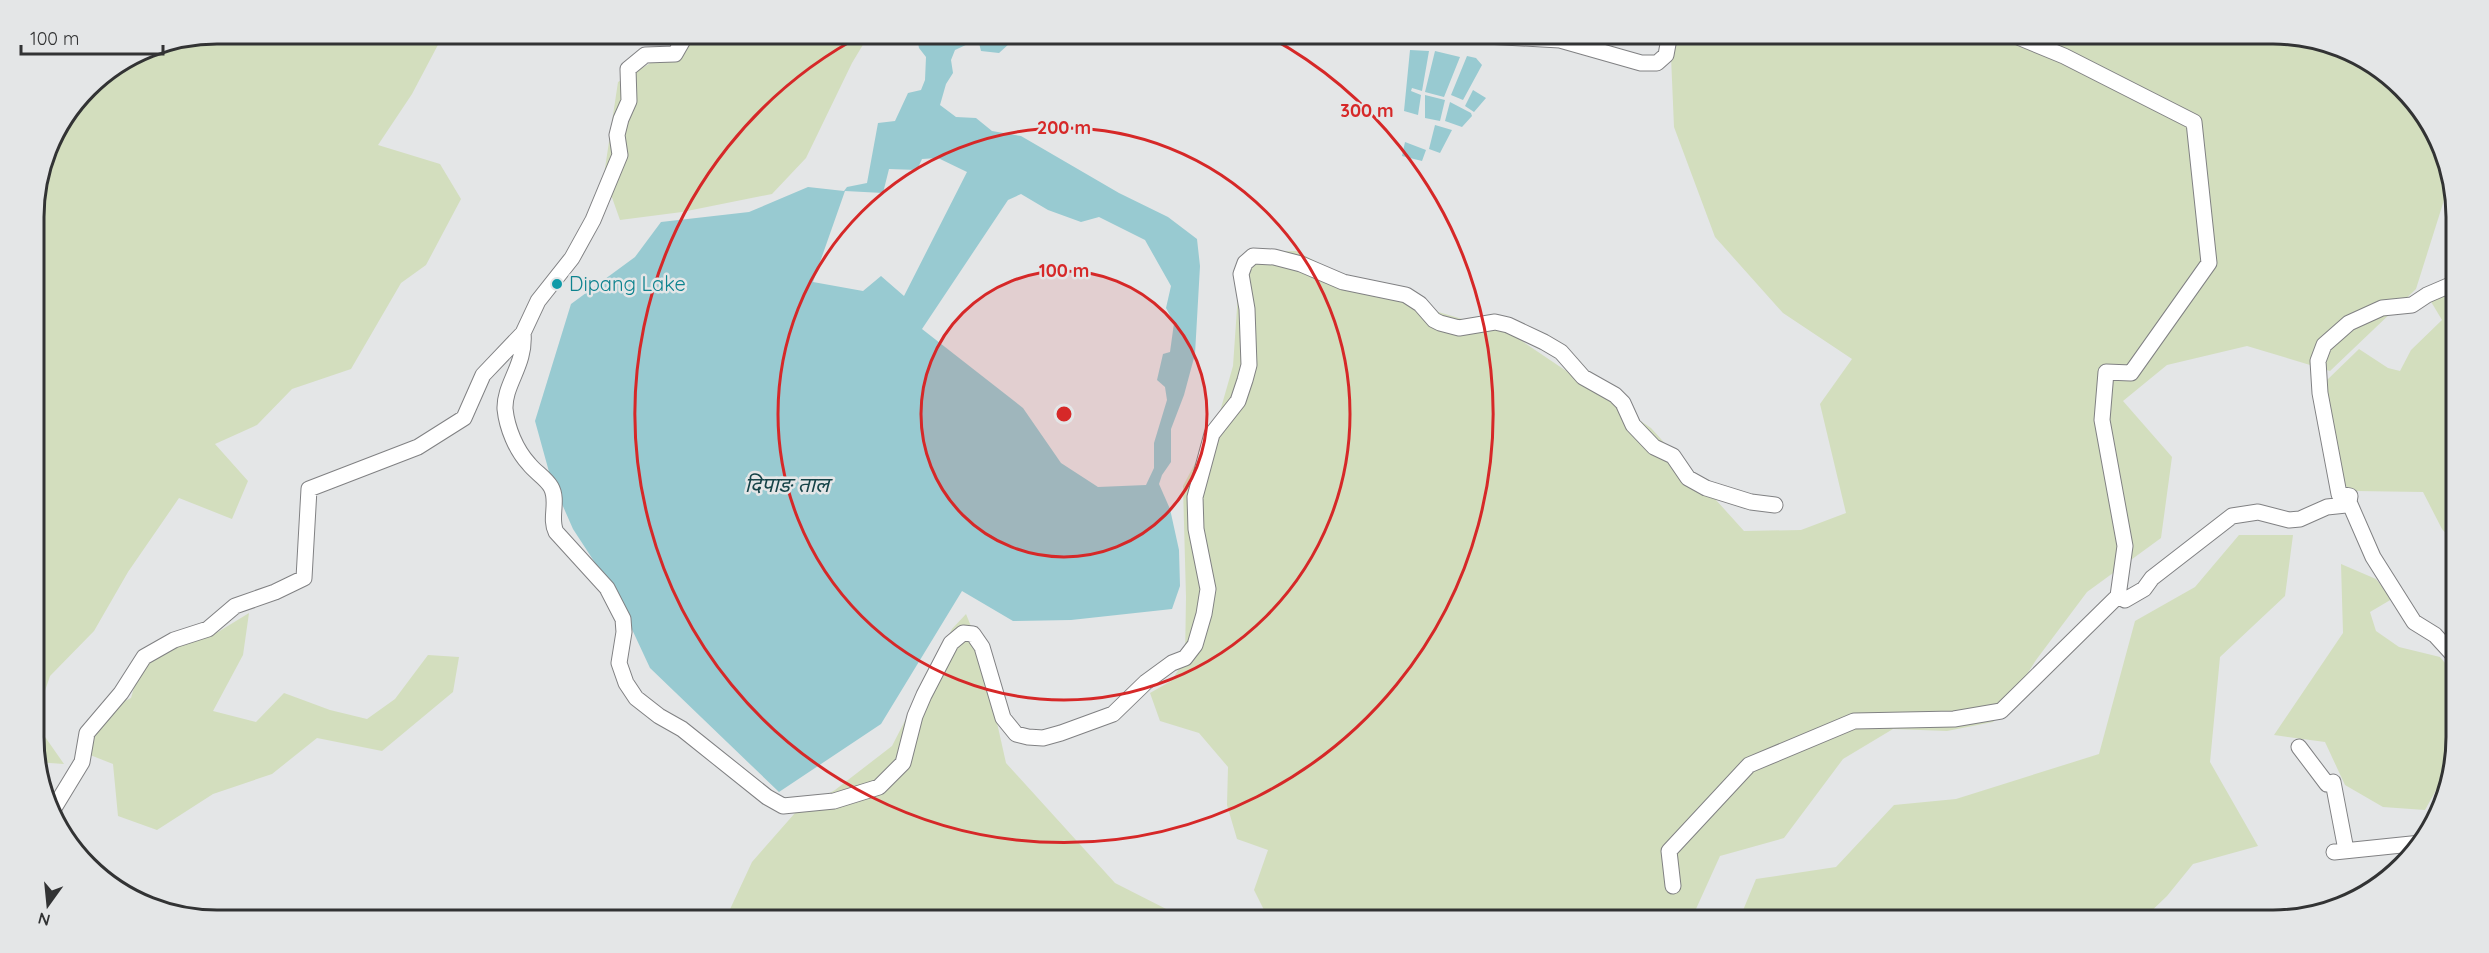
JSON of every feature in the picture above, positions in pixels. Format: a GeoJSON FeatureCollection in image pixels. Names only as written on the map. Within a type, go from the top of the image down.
{"type":"FeatureCollection","features":[{"type":"Feature","properties":{"kind":"street"},"geometry":{"type":"LineString","coordinates":[[57,803],[82,762],[87,733],[121,693],[144,657],[174,640],[208,629],[235,606],[275,592],[304,578],[309,489],[418,447],[464,418],[483,375],[523,333],[538,301],[577,248],[593,220],[620,155],[617,135],[629,101],[628,69],[645,55],[675,54],[682,44]]}},
{"type":"Feature","properties":{"kind":"street"},"geometry":{"type":"LineString","coordinates":[[1574,44],[1641,63],[1657,63],[1666,55],[1668,44]]}},
{"type":"Feature","properties":{"kind":"street"},"geometry":{"type":"LineString","coordinates":[[1673,886],[1669,851],[1749,765],[1854,721],[1954,719],[2001,711],[2118,596],[2125,546],[2102,420],[2106,372],[2131,373],[2210,263],[2194,122],[2064,56],[2035,44]]}},
{"type":"Feature","properties":{"kind":"street"},"geometry":{"type":"LineString","coordinates":[[523,333],[523,354],[505,408],[512,435],[528,463],[552,489],[554,503],[552,524],[556,532],[607,588],[623,619],[624,632],[620,663],[626,683],[636,698],[648,708],[682,729],[768,797],[783,806],[834,801],[879,787],[895,773],[903,762],[915,716],[924,695],[951,644],[963,633],[973,634],[982,647],[1003,718],[1016,734],[1028,737],[1052,736],[1113,714],[1146,682],[1172,663],[1185,658],[1195,645],[1208,589],[1196,529],[1196,497],[1212,434],[1238,401],[1249,365],[1247,309],[1241,274],[1245,263],[1253,256],[1274,257],[1301,264],[1343,282],[1406,295],[1440,323],[1459,328],[1495,322],[1508,325],[1544,342],[1561,352],[1583,377],[1615,395],[1623,403],[1633,425],[1654,447],[1673,456],[1688,478],[1706,488],[1751,502],[1775,505]]}},
{"type":"Feature","properties":{"kind":"street"},"geometry":{"type":"LineString","coordinates":[[2446,287],[2412,305],[2382,308],[2349,323],[2324,345],[2318,361],[2322,406],[2339,494],[2350,496],[2349,502],[2373,557],[2414,622],[2435,635],[2446,647]]}},
{"type":"Feature","properties":{"kind":"street"},"geometry":{"type":"LineString","coordinates":[[2118,596],[2125,600],[2144,589],[2152,578],[2232,516],[2259,512],[2289,520],[2300,519],[2327,507],[2346,505],[2349,502]]}},
{"type":"Feature","properties":{"kind":"street"},"geometry":{"type":"LineString","coordinates":[[2299,747],[2327,784],[2333,782],[2340,851],[2407,844]]}},
{"type":"Feature","properties":{"kind":"green space"},"geometry":{"type":"Polygon","coordinates":[[[217,44],[438,44],[412,94],[378,145],[440,164],[461,199],[426,265],[401,283],[351,369],[292,389],[257,425],[215,444],[248,481],[232,519],[179,498],[128,572],[94,631],[50,676],[44,694],[44,205],[49,172],[61,140],[73,120],[94,94],[111,79],[140,61],[172,49],[217,44]]]}},
{"type":"Feature","properties":{"kind":"green space"},"geometry":{"type":"Polygon","coordinates":[[[673,44],[863,44],[806,158],[772,194],[682,212],[620,220],[604,175],[618,82],[671,51],[673,44]]]}},
{"type":"Feature","properties":{"kind":"green space"},"geometry":{"type":"Polygon","coordinates":[[[1670,44],[2295,45],[2349,61],[2386,86],[2403,103],[2428,140],[2440,172],[2444,199],[2416,289],[2330,371],[2247,346],[2167,365],[2123,401],[2172,457],[2161,538],[2087,592],[2036,660],[2005,709],[1993,722],[1947,731],[1893,729],[1843,759],[1784,838],[1720,856],[1696,909],[1264,909],[1254,890],[1268,850],[1237,839],[1227,805],[1228,767],[1199,733],[1160,721],[1150,693],[1171,681],[1185,660],[1183,486],[1217,422],[1233,366],[1238,294],[1252,252],[1296,251],[1377,294],[1510,333],[1651,428],[1744,531],[1801,530],[1846,513],[1820,404],[1852,359],[1783,313],[1715,237],[1674,127],[1670,44]]]}},
{"type":"Feature","properties":{"kind":"green space"},"geometry":{"type":"Polygon","coordinates":[[[2446,284],[2446,533],[2423,492],[2356,491],[2343,485],[2326,381],[2359,349],[2388,368],[2400,371],[2411,350],[2442,320],[2424,290],[2446,284]]]}},
{"type":"Feature","properties":{"kind":"green space"},"geometry":{"type":"Polygon","coordinates":[[[2239,535],[2293,535],[2285,596],[2220,657],[2210,762],[2258,846],[2193,864],[2153,909],[1743,909],[1756,879],[1836,867],[1894,805],[1956,799],[2099,754],[2135,621],[2195,587],[2239,535]]]}},
{"type":"Feature","properties":{"kind":"green space"},"geometry":{"type":"Polygon","coordinates":[[[2341,564],[2376,579],[2392,599],[2370,612],[2376,631],[2399,647],[2440,657],[2446,664],[2446,736],[2442,770],[2437,788],[2425,810],[2383,807],[2345,785],[2325,742],[2274,735],[2343,633],[2341,564]]]}},
{"type":"Feature","properties":{"kind":"green space"},"geometry":{"type":"Polygon","coordinates":[[[249,613],[243,655],[213,711],[256,722],[284,693],[330,710],[367,719],[395,699],[428,655],[459,657],[453,692],[382,751],[317,738],[272,774],[213,794],[157,830],[118,816],[113,764],[85,753],[96,715],[131,698],[140,666],[185,642],[218,632],[249,613]]]}},
{"type":"Feature","properties":{"kind":"green space"},"geometry":{"type":"Polygon","coordinates":[[[966,614],[981,651],[1006,763],[1115,883],[1167,910],[730,910],[752,862],[795,813],[835,790],[892,746],[952,629],[966,614]]]}},
{"type":"Feature","properties":{"kind":"green space"},"geometry":{"type":"Polygon","coordinates":[[[44,735],[64,764],[46,763],[44,735]]]}},
{"type":"Feature","properties":{"kind":"water","name":"दिपाङ ताल"},"geometry":{"type":"Polygon","coordinates":[[[918,44],[968,44],[955,50],[951,60],[953,73],[946,84],[940,105],[956,117],[976,118],[992,131],[1021,136],[1119,193],[1168,217],[1197,239],[1200,266],[1195,354],[1184,395],[1171,429],[1171,462],[1159,484],[1170,509],[1179,550],[1180,586],[1172,609],[1071,620],[1013,621],[962,591],[881,724],[779,792],[650,668],[616,595],[573,529],[551,479],[535,421],[571,304],[635,257],[661,222],[749,212],[808,187],[844,191],[847,187],[867,183],[878,123],[895,121],[908,93],[921,90],[925,80],[926,57],[918,44]],[[938,158],[922,159],[917,170],[889,169],[883,193],[845,191],[813,282],[863,291],[881,276],[904,296],[967,172],[938,158]],[[1021,194],[1008,200],[922,329],[1023,408],[1061,463],[1098,487],[1146,485],[1154,468],[1154,443],[1167,400],[1165,387],[1157,380],[1163,354],[1170,352],[1174,323],[1166,308],[1171,286],[1145,240],[1099,217],[1081,222],[1048,210],[1021,194]]]}},
{"type":"Feature","properties":{"kind":"water","name":"दिपाङ ताल"},"geometry":{"type":"Polygon","coordinates":[[[979,44],[1009,44],[999,53],[981,51],[979,44]]]}},
{"type":"Feature","properties":{"kind":"water"},"geometry":{"type":"Polygon","coordinates":[[[1410,50],[1429,51],[1422,91],[1412,88],[1411,91],[1421,95],[1418,115],[1404,111],[1410,50]]]}},
{"type":"Feature","properties":{"kind":"water"},"geometry":{"type":"Polygon","coordinates":[[[1435,51],[1460,57],[1444,97],[1425,92],[1435,51]]]}},
{"type":"Feature","properties":{"kind":"water"},"geometry":{"type":"Polygon","coordinates":[[[1467,56],[1476,58],[1482,65],[1463,100],[1451,95],[1467,56]]]}},
{"type":"Feature","properties":{"kind":"water"},"geometry":{"type":"Polygon","coordinates":[[[1473,90],[1486,98],[1474,112],[1465,106],[1473,90]]]}},
{"type":"Feature","properties":{"kind":"water"},"geometry":{"type":"Polygon","coordinates":[[[1425,95],[1445,100],[1440,121],[1425,118],[1425,95]]]}},
{"type":"Feature","properties":{"kind":"water"},"geometry":{"type":"Polygon","coordinates":[[[1450,102],[1471,113],[1472,116],[1462,127],[1445,121],[1450,102]]]}},
{"type":"Feature","properties":{"kind":"water"},"geometry":{"type":"Polygon","coordinates":[[[1435,125],[1452,130],[1440,153],[1429,149],[1435,125]]]}},
{"type":"Feature","properties":{"kind":"water"},"geometry":{"type":"Polygon","coordinates":[[[1405,142],[1426,150],[1422,161],[1402,156],[1405,142]]]}},
{"type":"Feature","properties":{"kind":"place","name":"Dipang Lake"},"geometry":{"type":"Point","coordinates":[557,284]}}]}
